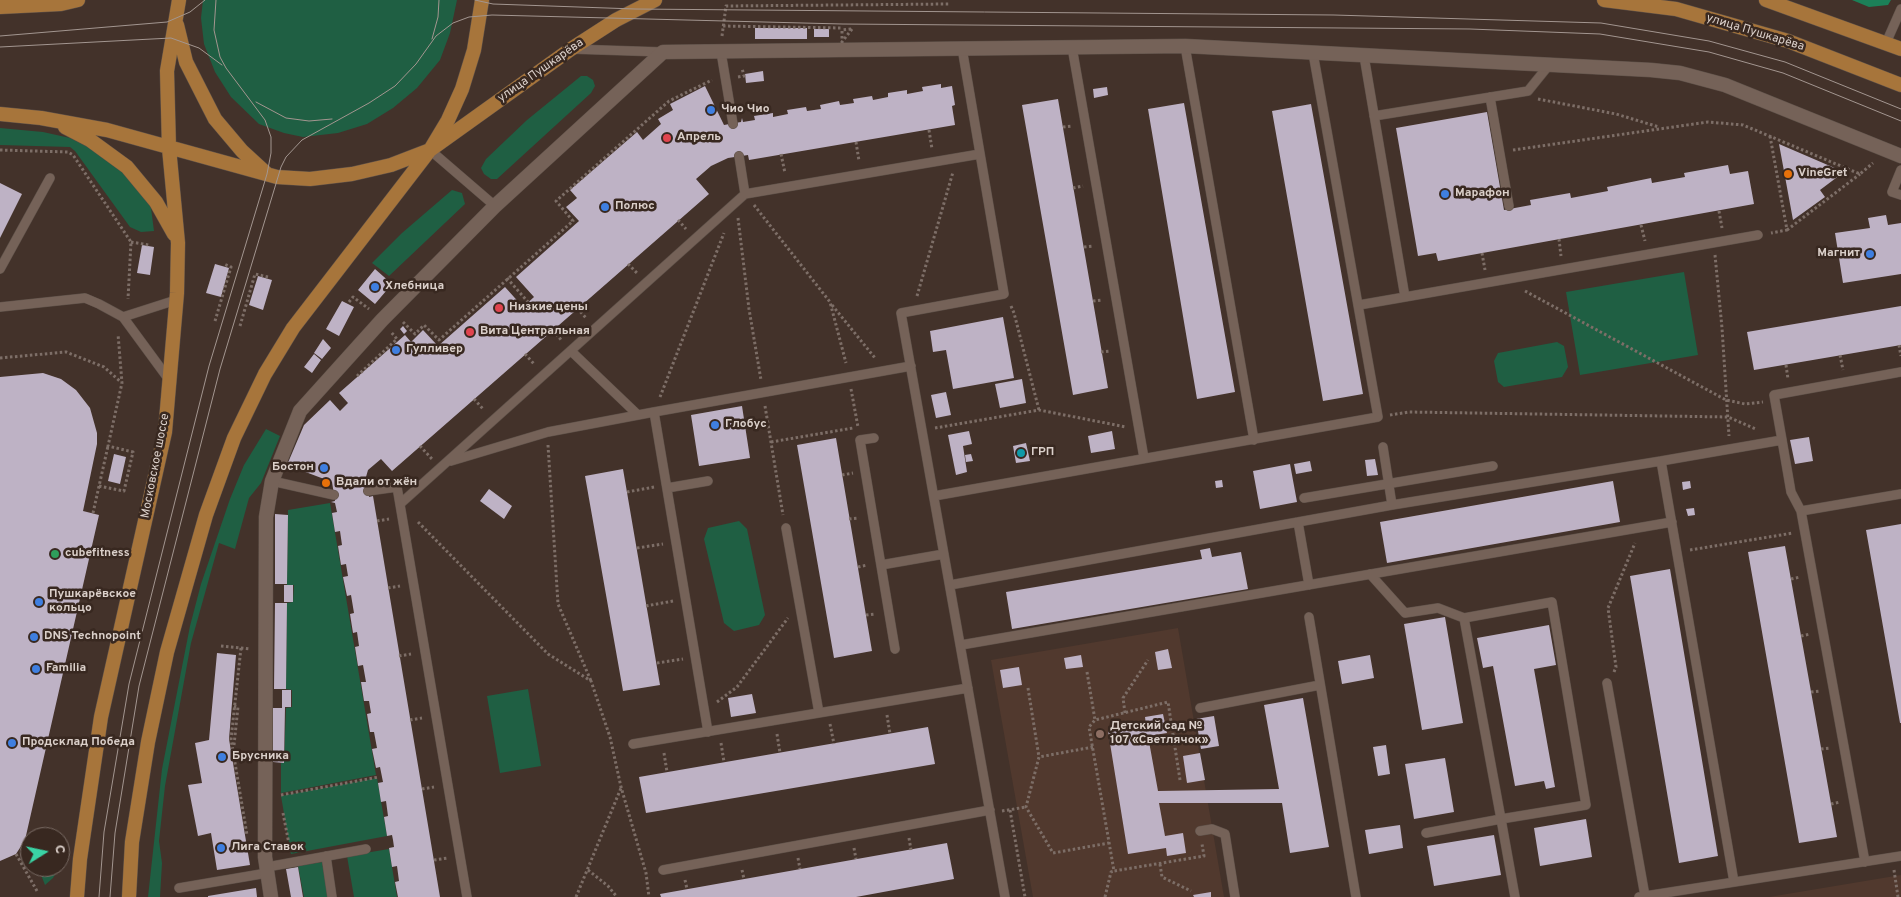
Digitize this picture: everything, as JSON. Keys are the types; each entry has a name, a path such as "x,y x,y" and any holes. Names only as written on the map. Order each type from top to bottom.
{"main road":[{"path":"0,6 61,4 78,0"},
{"name":"Московское шоссе","path":"77,897 80,859 102,716 165,432 176,300 178,243 168,148 167,71 180,0"},
{"path":"129,897 134,832 148,742 167,652 203,524 234,438 265,374 292,328 430,150 448,120 462,89 474,50 482,0"},
{"name":"улица Пушкарёва","path":"430,150 571,49 616,20 655,0"},
{"name":"улица Пушкарёва","path":"1604,0 1676,9 1770,36 1901,85"},
{"path":"1766,0 1901,49"},
{"path":"176,20 186,62 211,111 228,136 267,174"},
{"path":"0,114 42,118 107,130 267,174 310,179 352,174 391,165 430,150"},
{"path":"42,118 90,140 127,168 156,202 178,243"}],"street":[{"path":"271,897 267,870 266,517 272,481 300,412 382,320 495,206 663,52 1185,46 1651,70 1680,73 1716,82 1901,156"}],"lane":[{"path":"1886,43 1901,8"},
{"path":"1185,46 1254,440"},
{"path":"1072,47 1144,458"},
{"path":"962,48 1004,294 901,312 1005,897"},
{"path":"571,49 663,52"},
{"path":"721,52 733,124"},
{"path":"934,496 1378,417 1313,53"},
{"path":"1364,56 1405,297"},
{"path":"1374,116 1528,92 1549,65"},
{"path":"1490,97 1509,206"},
{"path":"430,150 495,206"},
{"path":"400,504 745,194 980,154"},
{"path":"738,156 745,194"},
{"path":"1901,170 1892,192 1901,196"},
{"path":"0,269 50,178"},
{"path":"1359,305 1758,235"},
{"path":"0,307 85,298 123,317 170,380"},
{"path":"123,317 176,300"},
{"path":"571,350 638,415"},
{"path":"447,462 548,432 911,366"},
{"path":"1865,862 1805,530 1801,511 1791,492 1774,395 1901,372"},
{"path":"654,412 708,732"},
{"path":"874,438 860,440 895,649"},
{"path":"950,585 1392,505 1782,440"},
{"path":"1383,447 1392,505"},
{"path":"1661,461 1734,882"},
{"path":"1304,498 1493,466"},
{"path":"272,481 334,495"},
{"path":"667,487 708,481"},
{"path":"368,491 397,487 467,897"},
{"path":"1801,511 1901,494"},
{"path":"1298,522 1309,584"},
{"path":"960,645 1672,522"},
{"path":"786,528 799,603 823,712"},
{"path":"881,565 944,554"},
{"path":"1370,574 1405,613 1438,608 1464,618 1552,602 1586,805 1426,833"},
{"path":"1309,617 1356,897"},
{"path":"1464,618 1515,897"},
{"path":"1607,683 1647,896 1896,857"},
{"path":"1200,708 1320,685"},
{"path":"633,744 968,688"},
{"path":"664,870 990,812"},
{"path":"1200,831 1212,829 1224,834 1235,897"},
{"path":"179,894 292,863 366,849"},
{"path":"326,856 332,897"}],"path":[{"path":"721,52 726,6 950,4"},
{"path":"723,26 842,28"},
{"path":"398,326 403,322 415,334 424,325 439,340 573,221 556,201 669,102 704,83"},
{"path":"1528,92 1535,99 1616,114 1662,127"},
{"path":"1500,152 1692,123 1726,123 1742,125 1770,135 1860,174"},
{"path":"929,130 930,135"},
{"path":"1770,135 1786,230"},
{"path":"856,142 857,148"},
{"path":"0,150 68,152 132,242 128,299"},
{"path":"782,154 787,186"},
{"path":"913,310 957,157"},
{"path":"1758,235 1786,230 1880,157"},
{"path":"745,194 886,371"},
{"path":"736,202 749,309 786,528"},
{"path":"1719,211 1720,216"},
{"path":"1641,225 1642,230"},
{"path":"654,412 725,230"},
{"path":"1559,239 1559,245"},
{"path":"132,242 149,245"},
{"path":"1714,244 1730,449"},
{"path":"1482,253 1483,259"},
{"path":"215,321 232,267 224,264"},
{"path":"240,326 256,274 268,277"},
{"path":"508,278 528,302"},
{"path":"1505,280 1726,400 1745,404 1775,400"},
{"path":"1004,294 1014,313 1039,410"},
{"path":"349,302 354,297 369,309"},
{"path":"830,302 849,377 860,440"},
{"path":"388,324 394,330"},
{"path":"553,330 557,335"},
{"path":"93,514 122,383 118,334"},
{"path":"1899,345 1901,356"},
{"path":"0,358 66,352 104,368 122,383"},
{"path":"922,430 1039,410 1140,430"},
{"path":"1378,417 1409,412 1728,417"},
{"path":"771,442 858,427"},
{"path":"548,432 558,604 591,681 610,737 621,787 646,873 649,897"},
{"path":"99,486 124,491 133,452 108,446"},
{"path":"627,492 667,487"},
{"path":"400,504 548,654 591,681"},
{"path":"1607,683 1616,667 1608,608 1642,527"},
{"path":"1677,552 1805,530"},
{"path":"637,548 676,542"},
{"path":"646,606 686,599"},
{"path":"705,712 737,687 799,603"},
{"path":"221,646 241,648 231,739 247,837"},
{"path":"656,663 696,657"},
{"path":"1125,713 1123,698 1148,660"},
{"path":"1087,672 1095,720"},
{"path":"1028,688 1039,757 1026,807 1053,853 1109,843"},
{"path":"1114,871 1089,728 1095,720 1168,702 1180,780"},
{"path":"823,712 834,744"},
{"path":"774,721 780,753"},
{"path":"718,730 724,762"},
{"path":"662,740 667,772"},
{"path":"1039,757 1093,747"},
{"path":"280,795 379,777"},
{"path":"280,787 292,863"},
{"path":"576,897 621,787"},
{"path":"990,812 1026,807"},
{"path":"1010,810 1025,897"},
{"path":"1105,897 1111,872 1204,856 1200,831"},
{"path":"16,854 37,891"},
{"path":"1896,857 1898,897"},
{"path":"1160,864 1162,877 1191,891"},
{"path":"588,870 608,886 617,897"}],"shaded area":[{"name":"Детский сад № 107 «Светлячок»","path":"1178,628 1224,897 1033,897 991,660"},
{"path":"1901,875 1901,897 1769,897"}],"green space":[{"path":"203,0 457,0 450,33 440,60 417,88 393,108 367,124 338,133 303,137 284,133 259,124 231,97 215,72 204,44 201,18"},
{"path":"1852,0 1891,0 1888,5 1869,7"},
{"path":"581,76 587,76 593,80 595,86 591,93 497,179 491,179 484,174 481,168 486,159 527,120"},
{"path":"0,128 43,132 70,138 94,150 122,170 145,197 151,208 154,231 141,232 130,227 75,151 70,147 0,145"},
{"path":"452,190 462,193 465,204 389,276 372,263 402,233"},
{"path":"1684,272 1698,355 1580,375 1566,292"},
{"path":"1557,342 1564,346 1568,367 1562,377 1504,387 1498,382 1494,361 1498,353"},
{"path":"266,429 280,436 261,483 249,498 235,549 219,543 191,643 165,786 159,841 162,863 160,897 148,897 162,769 190,626 201,584 230,499 244,465"},
{"path":"330,503 376,775 281,793 281,763 284,763 286,708 292,707 292,690 286,689 287,603 293,602 294,585 287,585 288,510"},
{"path":"739,521 747,529 765,615 759,625 734,631 724,623 704,539 708,528"},
{"path":"528,689 541,766 500,773 487,696"},
{"path":"377,778 387,836 291,854 281,796"},
{"path":"389,849 397,897 354,897 347,856"},
{"path":"322,862 328,897 304,897 298,866"},
{"path":"42,877 54,877 53,878 45,885"}],"building":[{"path":"755,28 807,28 807,39 755,39"},
{"path":"814,29 829,29 829,37 814,37"},
{"path":"763,71 764,81 746,83 745,74"},
{"path":"941,84 941,88 952,86 955,105 952,106 955,125 749,160 748,155 728,158 711,166 696,179 709,194 392,471 381,459 368,470 366,477 369,497 373,496 440,897 398,897 395,882 399,881 397,866 392,867 389,848 394,847 393,840 392,835 387,836 384,817 388,816 386,801 381,802 378,783 383,782 380,767 376,768 372,749 377,748 374,732 370,732 367,714 371,713 369,701 364,701 361,682 366,682 363,665 358,666 355,647 359,646 357,632 353,633 350,614 354,613 351,595 347,596 343,577 348,576 346,564 341,565 338,546 342,545 340,531 335,532 332,513 337,512 335,503 331,502 335,501 332,482 287,465 304,425 330,400 340,411 348,403 339,393 405,335 411,342 423,330 438,346 505,287 523,307 534,297 516,277 579,221 566,207 577,198 570,190 637,132 643,140 661,124 658,119 673,110 670,104 705,86 724,125 741,122 742,118 743,122 755,120 754,116 773,113 773,117 788,114 787,110 806,107 807,111 821,109 820,105 839,101 840,105 854,103 853,99 872,96 873,100 888,97 888,93 907,90 907,94 923,91 922,87"},
{"path":"1107,87 1108,95 1094,98 1093,89"},
{"path":"1058,99 1108,388 1073,395 1022,105"},
{"path":"1184,103 1235,392 1197,399 1148,109"},
{"path":"1311,104 1363,394 1323,401 1272,111"},
{"path":"1487,112 1504,210 1531,205 1530,200 1570,193 1571,198 1608,191 1607,187 1651,178 1652,183 1685,177 1684,173 1728,165 1730,174 1748,171 1754,204 1438,261 1436,253 1418,256 1396,128"},
{"path":"1779,144 1844,172 1820,190 1825,197 1793,220"},
{"path":"0,183 22,194 0,238"},
{"name":"Магнит","path":"1886,215 1888,225 1901,223 1901,274 1843,283 1835,233 1870,228 1868,218"},
{"path":"142,245 154,247 150,275 137,273"},
{"path":"215,264 229,268 221,297 206,293"},
{"name":"Хлебница","path":"375,269 392,284 375,304 358,290"},
{"path":"258,276 272,280 263,310 249,305"},
{"path":"342,301 354,307 339,336 326,329"},
{"path":"1901,306 1901,345 1754,370 1747,332"},
{"path":"1003,317 1014,378 953,389 946,350 933,352 930,331"},
{"path":"403,326 407,331 404,334 400,329"},
{"path":"323,339 331,348 322,359 314,353"},
{"path":"314,354 321,360 312,373 304,367"},
{"name":"Пушкарёвское кольцо","path":"43,373 61,379 76,390 90,408 97,433 97,444 83,511 99,515 28,827 20,827 20,848 16,854 0,861 0,377"},
{"path":"1022,379 1026,403 1000,408 995,384"},
{"path":"946,392 951,415 936,418 931,395"},
{"path":"742,406 750,458 699,466 691,415"},
{"path":"969,431 972,444 963,446 967,472 956,475 948,435"},
{"path":"1112,431 1115,449 1091,453 1088,436"},
{"path":"1809,437 1813,461 1795,464 1790,440"},
{"path":"836,438 872,651 834,658 797,445"},
{"name":"ГРП","path":"1026,443 1030,461 1016,463 1013,446"},
{"path":"114,454 126,457 120,484 108,481"},
{"path":"971,454 973,461 966,462 965,455"},
{"path":"1375,459 1378,475 1367,476 1365,460"},
{"path":"1310,461 1312,471 1296,474 1294,464"},
{"path":"1290,464 1297,502 1260,509 1253,471"},
{"path":"623,469 660,685 623,691 585,476"},
{"path":"1222,480 1223,487 1216,488 1215,481"},
{"path":"1613,481 1620,522 1387,563 1380,522"},
{"path":"1690,481 1691,488 1683,490 1682,482"},
{"path":"489,489 512,506 504,519 480,501"},
{"path":"1694,508 1695,515 1688,516 1686,509"},
{"path":"275,514 288,515 287,584 275,584"},
{"path":"1901,524 1901,723 1900,723 1866,530"},
{"path":"1785,546 1837,837 1799,843 1748,552"},
{"path":"1210,548 1212,557 1241,552 1248,589 1012,629 1006,592 1202,559 1200,550"},
{"path":"1670,569 1718,856 1679,863 1630,576"},
{"path":"284,585 293,585 293,602 284,602"},
{"path":"275,603 287,603 286,689 274,689"},
{"path":"1445,617 1463,723 1422,730 1404,624"},
{"path":"1549,625 1556,665 1534,669 1555,787 1546,789 1544,781 1515,786 1493,666 1483,668 1477,638"},
{"path":"1168,649 1172,668 1158,670 1155,652"},
{"path":"217,653 236,655 229,739 250,865 217,870 211,833 198,836 188,785 202,783 195,743 209,740"},
{"path":"1081,655 1083,667 1066,669 1064,658"},
{"path":"1370,655 1374,678 1342,684 1338,661"},
{"path":"1019,667 1022,685 1003,688 1000,670"},
{"path":"282,690 291,690 291,707 285,707 284,763 273,762 273,708 282,708"},
{"path":"752,694 756,713 731,717 728,698"},
{"path":"1303,698 1329,847 1290,853 1282,803 1159,803 1165,836 1183,833 1186,853 1167,856 1166,848 1128,854 1108,731 1146,725 1145,717 1163,714 1167,733 1148,736 1158,791 1279,789 1264,705"},
{"path":"1214,716 1219,746 1201,749 1196,719"},
{"path":"928,727 935,764 646,813 639,777"},
{"path":"1386,745 1390,774 1378,776 1373,747"},
{"path":"1200,753 1205,780 1187,783 1183,756"},
{"path":"1445,758 1454,812 1414,819 1405,764"},
{"path":"1586,819 1592,857 1540,866 1534,828"},
{"path":"1400,825 1403,848 1369,854 1365,830"},
{"path":"1494,835 1501,875 1434,886 1427,846"},
{"path":"947,843 954,879 856,897 661,897 660,894"},
{"path":"298,867 303,897 291,897 286,869"},
{"path":"256,888 257,897 208,897 208,896"},
{"path":"1211,892 1211,897 1194,897 1193,895"}],"tram line":[{"path":"0,36 167,22 190,12 205,0"},
{"path":"99,897 104,832 129,684 209,366 267,174 271,153 271,137 265,120 226,68 220,57 214,30 216,0"},
{"path":"432,39 438,17 439,0"},
{"path":"475,0 493,4 635,9 1334,15 1601,23 1709,41 1785,62 1901,109"},
{"path":"110,897 115,833 139,686 220,369 281,167 286,157 302,140 369,103 395,86 416,64 436,36 453,23 469,17 492,15 842,24 1470,29 1600,34 1709,52 1783,73 1901,121"},
{"path":"0,47 171,38 199,48 222,65"},
{"path":"256,102 286,118 309,121 332,119"}],"place":[{"name":"Чио Чио","path":"711,110"},
{"name":"Апрель","path":"667,138"},
{"name":"VineGret","path":"1788,174"},
{"name":"Марафон","path":"1445,194"},
{"name":"Полюс","path":"605,207"},
{"name":"Магнит","path":"1870,254"},
{"name":"Хлебница","path":"375,287"},
{"name":"Низкие цены","path":"499,308"},
{"name":"Вита Центральная","path":"470,332"},
{"name":"Гулливер","path":"396,350"},
{"name":"Глобус","path":"715,425"},
{"name":"ГРП","path":"1021,453"},
{"name":"Бостон","path":"324,468"},
{"name":"Вдали от жён","path":"326,483"},
{"name":"cubefitness","path":"55,554"},
{"name":"Пушкарёвское кольцо","path":"39,602"},
{"name":"DNS Technopoint","path":"34,637"},
{"name":"Familia","path":"36,669"},
{"name":"Детский сад № 107 «Светлячок»","path":"1100,734"},
{"name":"Продсклад Победа","path":"12,743"},
{"name":"Брусника","path":"222,757"},
{"name":"Лига Ставок","path":"221,848"}]}
